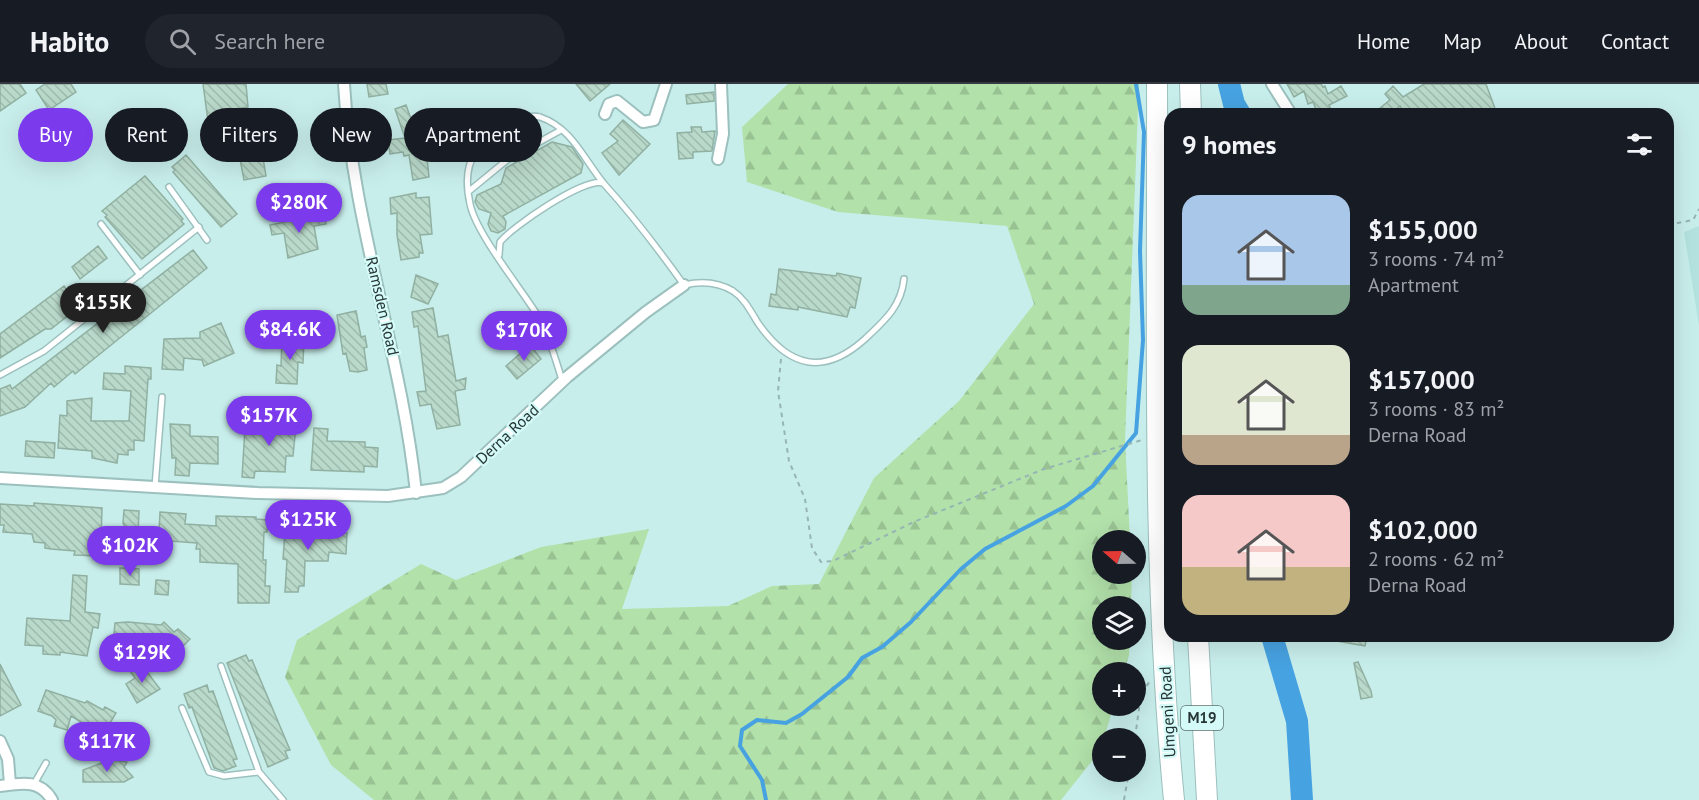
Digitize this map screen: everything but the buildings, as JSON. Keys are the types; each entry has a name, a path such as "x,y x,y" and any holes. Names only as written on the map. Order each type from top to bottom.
{"highway":[{"name":"Umgeni Road","path":"1157,84 1159,535 1167,733 1174,800"},
{"path":"1191,84 1191,108"},
{"name":"Umgeni Road","path":"1198,642 1207,800"}],"street":[{"name":"Ramsden Road","path":"344,84 360,205 405,405 416,493"},
{"path":"605,114 609,104 616,101 643,122 650,122 656,117 666,84"},
{"path":"718,159 723,134 721,84"},
{"path":"1272,84 1288,108"},
{"name":"Derna Road","path":"0,478 270,493 388,496 416,493 453,483 562,382 646,312 684,285"},
{"path":"0,741 8,759 5,785 34,784 46,791 52,800"}],"lane":[{"path":"562,382 544,330 477,223 470,207 468,192 467,172 473,152 500,129 538,116 561,130 578,145 604,184 654,242 684,285 704,282 734,292 782,350 800,360 817,364 844,357 892,311 901,297 904,279"},
{"path":"468,192 507,160 561,130"},
{"path":"499,256 500,242 519,224 579,188 598,182 604,184"},
{"path":"169,187 207,240"},
{"path":"101,224 141,275"},
{"path":"0,375 44,351 199,226"},
{"path":"155,487 162,397"},
{"path":"221,666 259,772 283,800"},
{"path":"182,708 210,772 224,776 259,772"},
{"path":"34,784 46,763"}],"path":[{"path":"1674,224 1693,220 1699,209"},
{"path":"782,350 778,391 789,461 805,499 812,548 821,562 833,561 916,521 1044,469 1127,443"},
{"path":"1136,728 1141,692 1153,678"},
{"path":"1124,800 1127,782"}],"shaded area":[{"path":"1699,226 1699,326 1684,232"}],"green space":[{"path":"788,84 1139,84 1125,440 1130,530 1092,530 1092,584 1132,584 1131,596 1092,596 1092,650 1129,650 1129,655 1127,662 1092,662 1092,716 1111,716 1107,728 1092,728 1092,761 1061,800 374,800 331,765 285,677 297,640 421,564 456,580 541,547 649,529 622,609 728,606 772,586 819,584 874,478 959,401 1034,304 1007,226 838,212 747,182 742,127"}],"waterway":[{"path":"766,800 762,780 740,746 742,730 757,720 786,723 802,714 848,677 862,658 882,647 911,622 961,569 985,549 1066,506 1093,486 1136,433 1143,340 1140,251 1144,132 1136,84"},
{"path":"1229,84 1236,108"},
{"path":"1274,642 1297,721 1302,800"}]}
